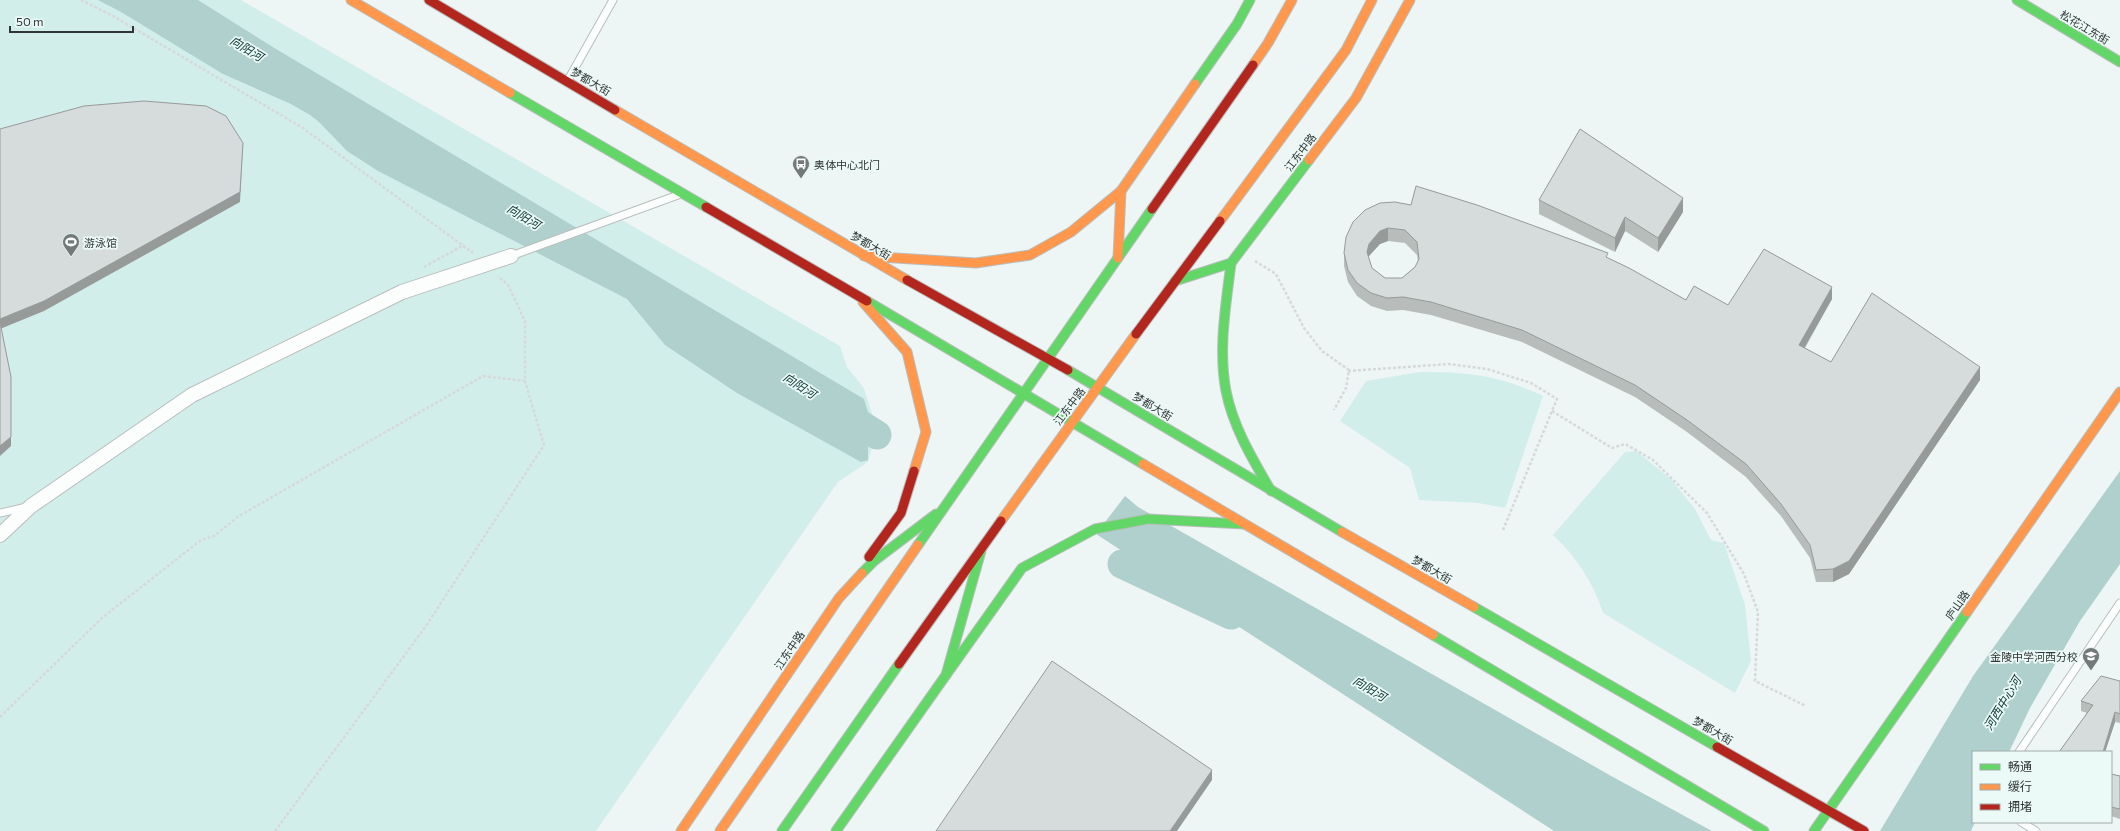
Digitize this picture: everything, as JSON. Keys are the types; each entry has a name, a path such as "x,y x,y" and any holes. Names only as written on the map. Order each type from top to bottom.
{"main road":[{"path":"351,0 1024,394 1764,831"},
{"name":"梦都大街","path":"430,0 864,256 1098,387 1271,491 1802,794 1828,811 1864,831"},
{"path":"864,256 976,263 1030,255 1071,232 1121,191 1237,24 1250,0"},
{"name":"江东中路","path":"720,831 1024,394 1047,358 1268,43 1292,0"},
{"name":"江东中路","path":"782,831 983,544 1011,508 1071,422 1346,50 1372,0"},
{"name":"江东中路","path":"1231,263 1356,98 1410,0"},
{"name":"松花江东街","path":"2017,0 2120,62"},
{"path":"1118,258 1121,191"},
{"path":"1175,282 1231,263 1222,332 1226,391 1243,441 1271,491"},
{"path":"839,598 901,513 926,432 907,352 859,297"},
{"name":"庐山路","path":"1814,831 2120,392"},
{"name":"江东中路","path":"681,831 839,598 874,561 944,508"},
{"path":"946,675 1022,568 1095,528 1148,519 1244,524"},
{"name":"江东中路","path":"836,831 946,675 983,544"}],"street":[{"path":"0,535 31,506 192,395 402,292 511,256"}],"lane":[{"path":"568,81 613,0"},
{"path":"511,256 682,193"},
{"path":"0,513 31,506"},
{"path":"2020,751 2120,603"},
{"path":"2023,823 2036,831"}],"path":[{"path":"81,0 113,16 303,128 464,245 508,285 525,321 526,381 544,445 426,626 275,831"},
{"path":"1240,251 1276,274 1304,328 1322,351 1348,371 1449,364 1487,369 1531,383 1557,399 1503,530"},
{"path":"1334,410 1346,388 1348,371"},
{"path":"0,717 102,618 201,540 214,536 239,516 483,376 526,381"},
{"path":"1552,411 1612,448 1625,444 1653,460 1707,513 1744,574 1758,612 1755,681 1806,706"}],"shaded area":[{"path":"0,0 241,0 840,346 847,367 864,388 873,417 874,440 868,462 838,482 596,831 0,831"},
{"path":"1420,372 1483,376 1512,383 1543,396 1505,508 1478,503 1419,500 1410,468 1340,421 1366,381"},
{"path":"1636,451 1671,479 1695,509 1711,540 1724,543 1745,605 1751,661 1735,693 1603,613 1595,592 1577,561 1553,535 1625,452"}],"water":[{"path":"98,0 198,0 276,49 864,399 868,412 868,460 861,462 737,393 665,345 627,299 378,171 347,151 319,122 310,115 291,104 223,74 121,12"},
{"name":"河西中心河","path":"2120,471 2120,564 2080,621 2030,708 2009,751 1972,751 1972,823 1975,823 1971,831 1880,831 1973,676"},
{"path":"1125,496 1138,507 1613,777 1712,831 1554,831 1096,534"}],"building":[{"name":"游泳馆","path":"144,101 206,106 226,116 243,143 240,192 44,301 0,319 0,129 84,106"},
{"path":"1580,129 1683,198 1658,238 1625,217 1615,238 1539,200"},
{"path":"1416,186 1477,205 1608,253 1606,257 1629,268 1686,300 1694,286 1728,305 1764,249 1832,287 1799,345 1831,362 1872,293 1980,367 1849,561 1833,569 1816,570 1810,545 1781,504 1746,464 1687,420 1635,385 1522,330 1431,302 1403,297 1387,298 1371,293 1357,283 1348,270 1344,253 1346,237 1353,222 1365,210 1380,203 1395,202 1411,205","holes":["1388,228 1405,230 1417,242 1419,259 1415,267 1402,278 1385,278 1372,268 1367,252 1369,244 1380,231"]},
{"path":"0,322 11,377 11,437 0,446"},
{"path":"1052,661 1212,770 1170,831 936,831"},
{"path":"2101,676 2120,681 2120,714 2115,712 2103,751 2060,751 2093,705 2081,701"},
{"path":"2112,774 2120,776 2120,809 2112,807"}],"waterway":[{"name":"向阳河","path":"836,409 877,435"},
{"name":"向阳河","path":"1122,564 1231,615"}],"traffic: fast":[{"path":"1195,84 1237,24 1250,0"},
{"path":"2017,0 2120,62"},
{"path":"510,93 706,207"},
{"path":"1175,281 1231,263 1309,160"},
{"path":"918,545 1152,209"},
{"path":"1231,263 1223,343 1226,391 1233,417 1251,455 1271,491"},
{"path":"867,301 1143,464"},
{"path":"1068,370 1342,532"},
{"path":"862,573 874,561 936,514"},
{"path":"946,675 1022,568 1095,529 1148,519 1244,524"},
{"path":"836,831 946,675 981,551"},
{"path":"1474,607 1717,747"},
{"path":"1814,831 1967,612"},
{"path":"1433,635 1764,831"},
{"path":"782,831 899,664"}],"traffic: slow":[{"path":"351,0 510,93"},
{"path":"1253,65 1268,43 1292,0"},
{"path":"1220,221 1346,50 1372,0"},
{"path":"1309,160 1356,98 1410,0"},
{"path":"1118,258 1121,191 1195,84"},
{"path":"615,110 907,280"},
{"path":"864,256 976,263 1030,255 1071,232 1121,191"},
{"path":"863,302 907,352 926,432 914,471"},
{"path":"1001,521 1136,334"},
{"path":"1967,612 2120,392"},
{"path":"1143,464 1433,635"},
{"path":"1342,532 1474,607"},
{"path":"720,831 918,545"},
{"path":"681,831 839,598 862,573"}],"traffic: jam":[{"path":"429,0 615,110"},
{"path":"1152,209 1253,65"},
{"path":"706,207 867,301"},
{"path":"1136,334 1220,221"},
{"path":"907,280 1068,370"},
{"path":"869,557 901,513 914,471"},
{"path":"899,664 1001,521"},
{"path":"1717,747 1864,831"}],"place":[{"name":"奥体中心北门","path":"801,179"},
{"name":"游泳馆","path":"71,257"},
{"name":"金陵中学河西分校","path":"2091,671"}]}
